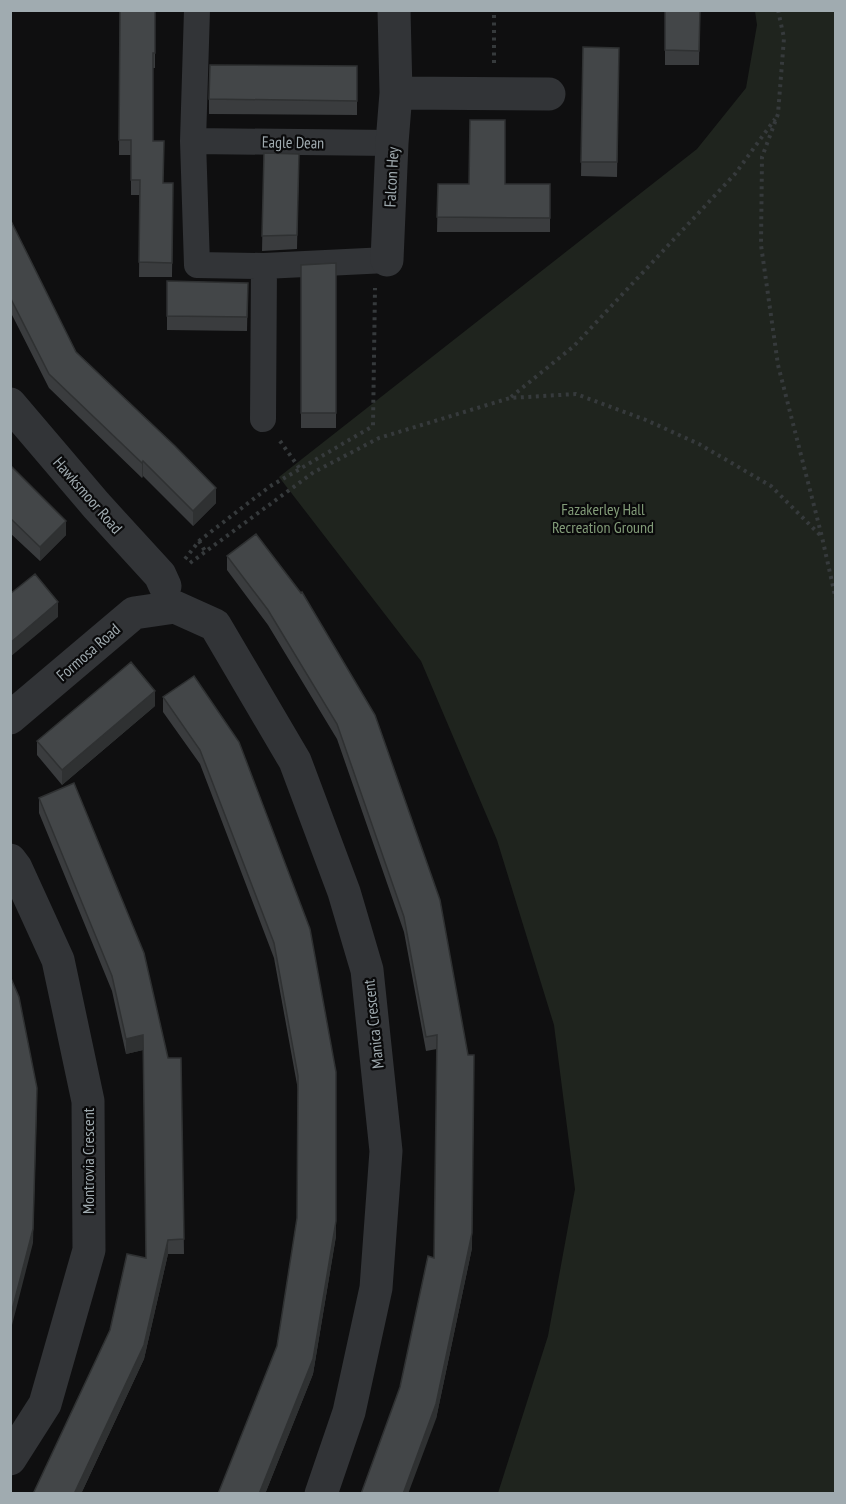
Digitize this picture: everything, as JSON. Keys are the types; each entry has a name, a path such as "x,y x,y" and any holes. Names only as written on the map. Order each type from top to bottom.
{"street":[{"path":"197,10 193,141 197,265 264,266 381,261"},
{"name":"Falcon Hey","path":"381,261 396,93 394,10"},
{"path":"396,93 549,94"},
{"name":"Eagle Dean","path":"193,141 392,143"},
{"path":"263,419 264,266"},
{"name":"Hawksmoor Road","path":"10,404 96,505 160,575 170,596"},
{"name":"Formosa Road","path":"10,718 134,613 170,596"},
{"name":"Manica Crescent","path":"170,596 215,626 295,761 344,892 367,970 386,1151 375,1288 349,1412 321,1494"},
{"name":"Montrovia Crescent","path":"10,861 16,868 58,960 88,1101 89,1250 45,1404 10,1459"}],"path":[{"path":"494,94 495,10"},
{"path":"778,10 783,38 778,114 762,157 761,244 778,365 836,600"},
{"path":"510,398 574,346 735,174 778,114"},
{"path":"170,596 198,541 269,487 373,426 375,331 381,261"},
{"path":"170,596 205,551 314,472 379,438 510,398 576,394 646,420 699,444 771,486 822,537"},
{"path":"263,419 300,469"},
{"path":"198,541 205,551"}],"green space":[{"name":"Fazakerley Hall Recreation Ground","path":"755,11 835,11 835,1493 498,1493 548,1336 575,1189 554,1025 497,840 421,661 279,477 697,149 746,88 757,25"}],"building":[{"path":"120,10 155,10 153,141 164,141 163,183 173,183 172,263 139,262 140,180 131,180 131,140 119,140"},
{"path":"665,10 700,10 699,51 665,50"},
{"path":"583,47 619,48 617,162 581,162"},
{"path":"210,65 357,66 357,101 209,99"},
{"path":"470,120 505,120 505,184 550,184 550,218 437,217 438,184 469,184"},
{"path":"264,153 299,154 297,235 262,236"},
{"path":"10,219 76,352 216,488 193,511 49,374 10,297"},
{"path":"336,263 336,413 301,413 301,265"},
{"path":"167,281 248,283 247,317 167,316"},
{"path":"10,465 66,521 40,547 10,518"},
{"path":"256,534 302,592 375,715 440,900 468,1055 474,1055 472,1233 436,1404 403,1494 361,1494 400,1387 428,1256 434,1258 437,1035 426,1037 404,917 337,724 268,610 227,556"},
{"path":"35,574 58,602 10,643 10,594"},
{"path":"131,662 155,691 62,770 37,741"},
{"path":"194,676 239,742 310,929 336,1072 336,1221 313,1359 259,1494 218,1494 277,1346 297,1218 298,1076 274,943 200,750 163,697"},
{"path":"74,783 144,953 168,1058 181,1058 184,1239 168,1240 144,1345 74,1494 33,1494 110,1330 127,1254 146,1258 143,1035 126,1039 112,976 39,798"},
{"path":"10,976 19,997 37,1088 33,1229 10,1318"}]}
